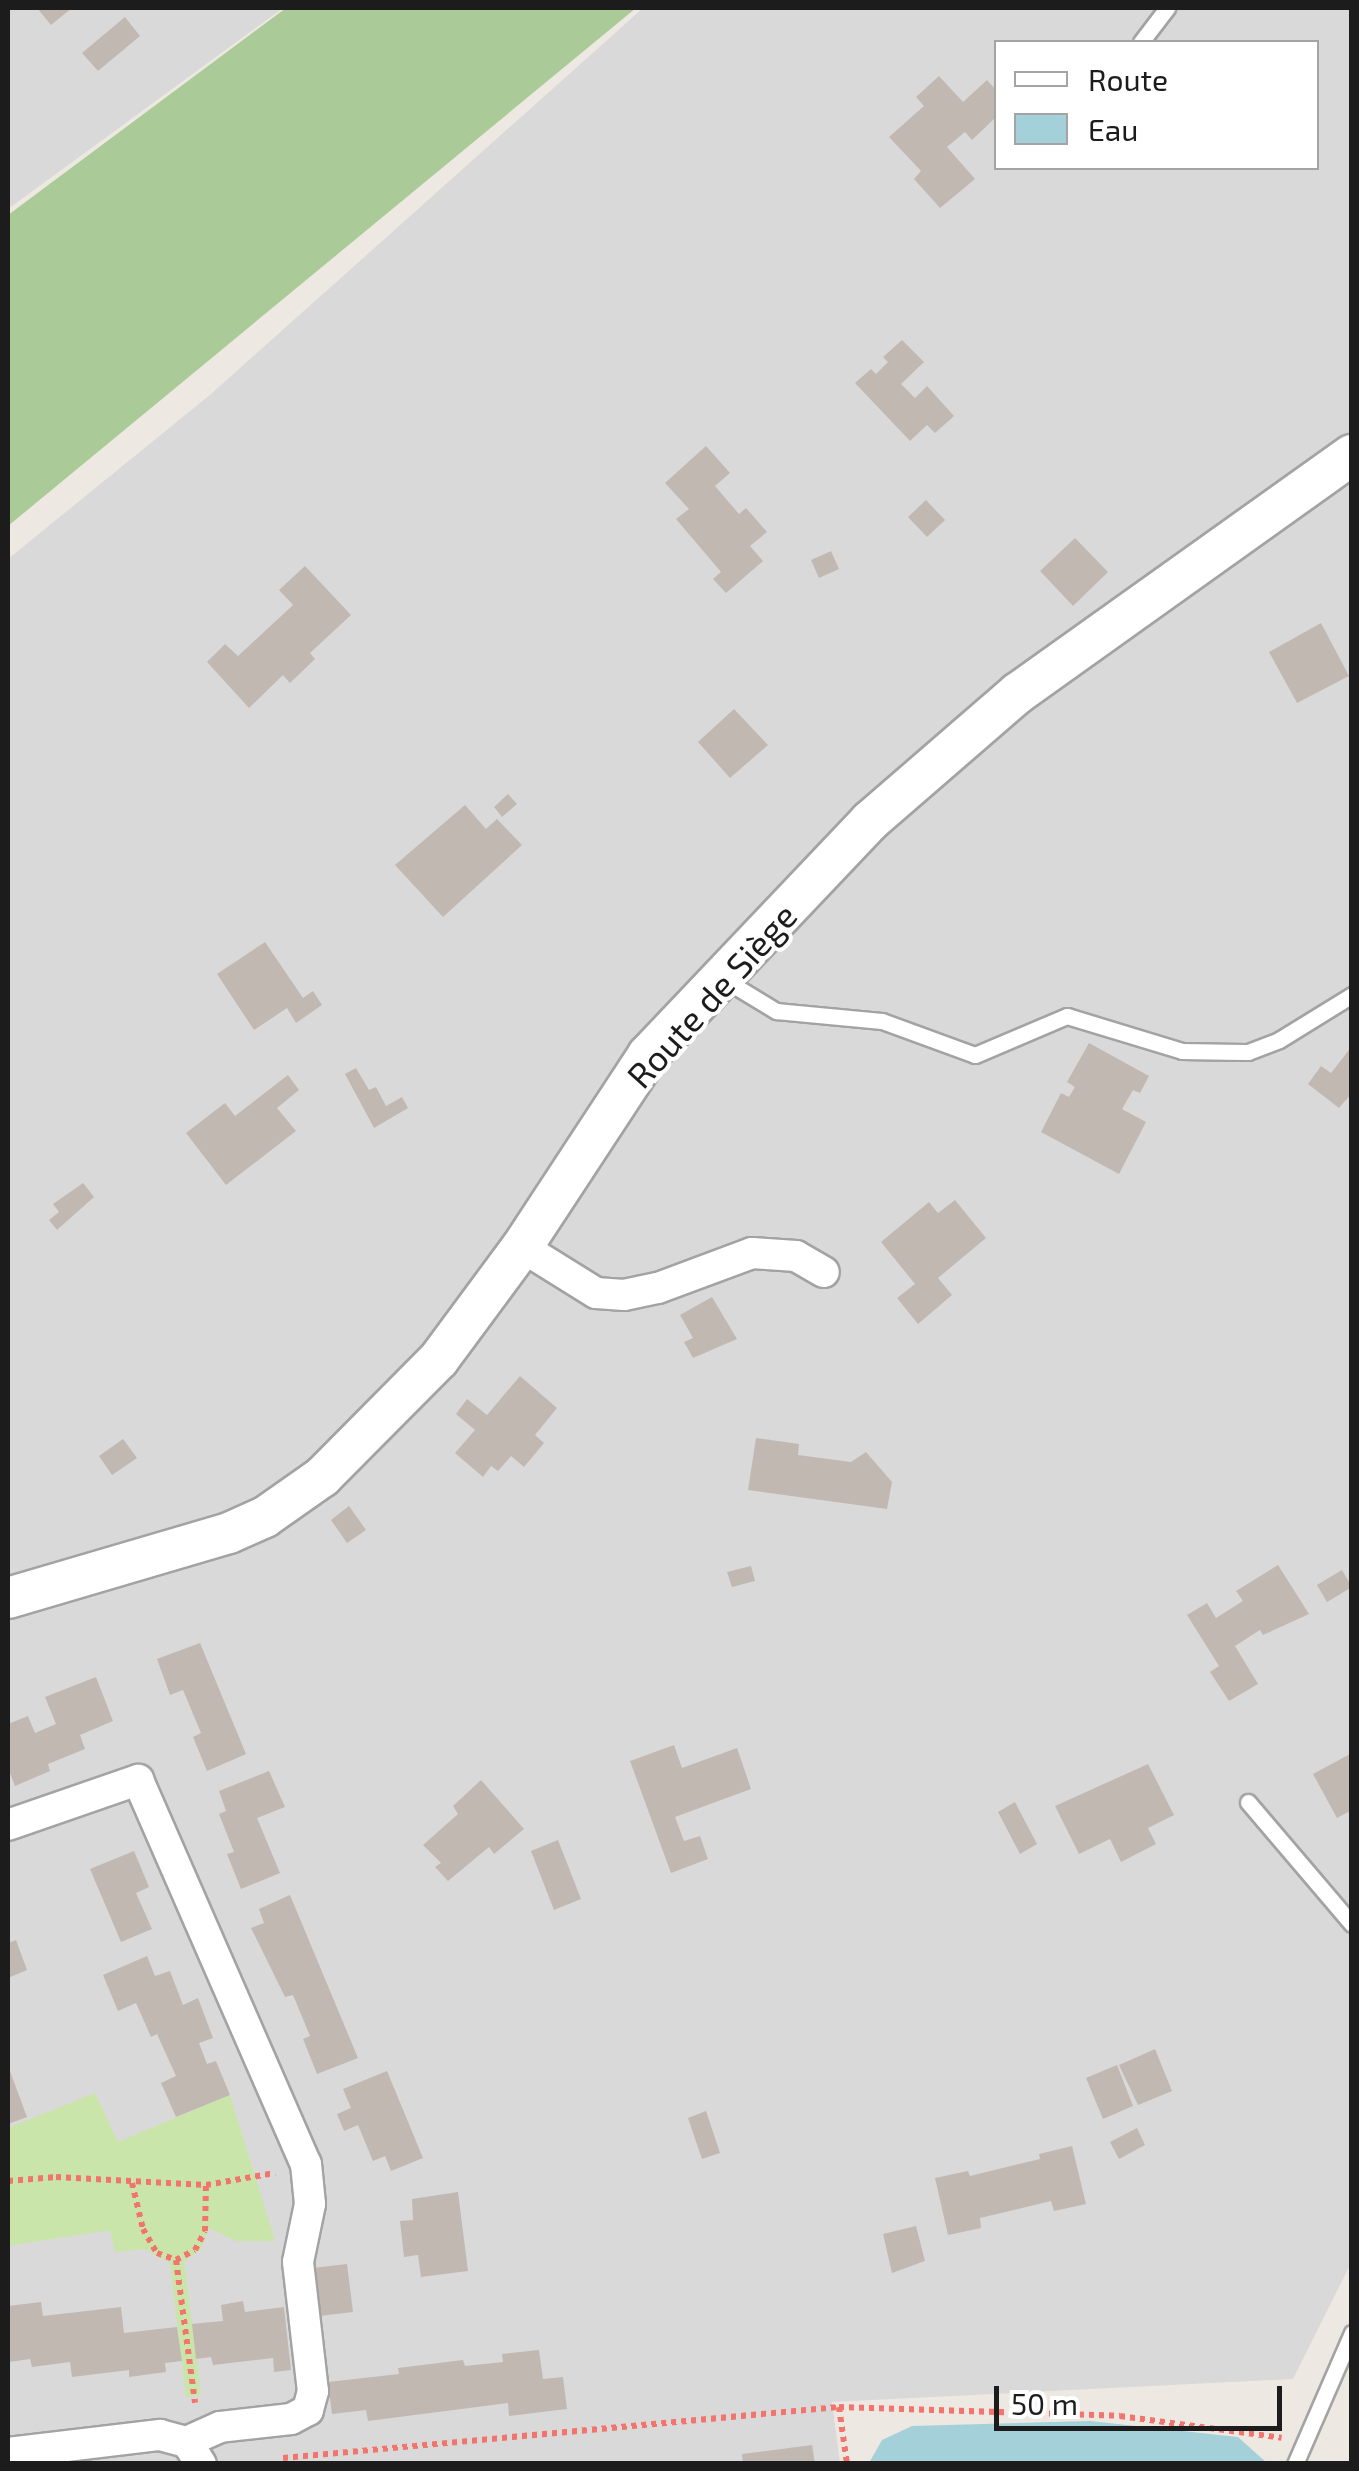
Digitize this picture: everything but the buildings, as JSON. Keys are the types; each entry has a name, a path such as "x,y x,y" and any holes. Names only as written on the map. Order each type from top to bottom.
{"street":[{"name":"Route de Siège","path":"8,1598 229,1534 265,1517 322,1477 439,1359 522,1246 648,1055 870,821 1018,693 1352,455"},
{"path":"522,1246 596,1293 624,1295 658,1288 752,1253 796,1256 824,1272"},
{"path":"8,1824 138,1780 306,2164 310,2204 298,2262 313,2391 308,2410 291,2419 220,2427 194,2453 160,2435 8,2453"}],"lane":[{"path":"1143,40 1168,8"},
{"path":"721,978 776,1011 882,1020 975,1055 1066,1016 1182,1051 1248,1052 1278,1040 1352,996"},
{"path":"1248,1802 1352,1924"},
{"path":"1295,2464 1352,2333"}],"path":[{"path":"8,2180 56,2177 206,2184 306,2164"},
{"path":"132,2183 143,2228 157,2253 176,2260 194,2250 205,2231 206,2184"},
{"path":"176,2260 196,2412 194,2453"},
{"path":"282,2458 840,2408 1120,2416 1303,2442"},
{"path":"840,2408 846,2464"}],"shaded area":[{"path":"8,8 283,8 8,209"},
{"path":"643,8 1351,8 1352,2261 1293,2379 832,2402 840,2463 8,2464 8,559 211,394"}],"green space":[{"path":"286,8 636,8 8,526 8,215"},
{"path":"95,2093 118,2142 230,2095 275,2241 236,2241 209,2228 201,2250 184,2261 201,2395 186,2397 170,2263 145,2249 115,2252 110,2230 8,2246 8,2128"}],"water":[{"path":"1090,2421 1238,2437 1267,2463 869,2463 882,2440 912,2426"}]}
